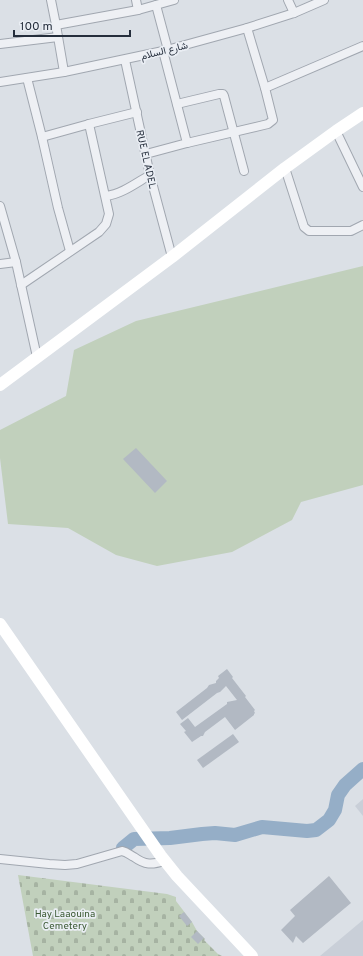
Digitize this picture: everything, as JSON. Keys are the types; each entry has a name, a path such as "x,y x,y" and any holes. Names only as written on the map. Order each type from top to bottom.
{"main road":[{"path":"1,382 172,257 285,168 360,114"},
{"path":"0,624 162,859 176,876 252,956"}],"street":[{"path":"51,0 64,72"},
{"path":"136,0 138,10"},
{"path":"56,26 138,10 174,0"},
{"path":"288,0 294,13"},
{"name":"شارع السلام","path":"0,82 64,72 166,51 294,13 324,0"},
{"path":"156,6 187,143"},
{"path":"146,154 268,124 273,120 247,28"},
{"path":"0,44 58,37"},
{"path":"265,88 363,46"},
{"name":"RUE EL ADEL","path":"125,60 150,175 172,257"},
{"path":"27,78 58,208 70,251"},
{"path":"177,104 223,94 244,171"},
{"path":"42,137 137,112"},
{"path":"21,285 98,232 106,224 109,214 106,196 89,124"},
{"path":"336,131 363,187"},
{"path":"285,168 304,227 309,231 350,232 363,225"},
{"path":"106,196 121,192 150,175"},
{"path":"0,206 2,221 16,262 37,357"},
{"path":"0,264 16,262"},
{"path":"0,859 65,865 77,864 122,851 140,861 150,864 156,864 162,859"}],"shaded area":[{"path":"363,799 363,816 355,806"},
{"path":"363,920 363,956 320,956"}],"green space":[{"path":"363,266 363,485 301,502 292,520 232,552 157,566 116,555 68,528 8,524 0,458 0,430 66,396 74,350 136,321"},
{"name":"Hay Laaouina Cemetery","path":"18,875 167,894 176,897 176,901 197,931 205,939 204,940 222,956 33,956"}],"building":[{"path":"136,448 167,481 155,493 123,459"},
{"path":"227,669 255,710 255,713 235,730 225,717 205,732 203,736 192,742 180,724 188,718 195,727 227,704 227,702 237,700 226,686 182,720 176,712 209,685 216,683 219,678 218,676"},
{"path":"233,734 239,742 203,768 197,760"},
{"path":"329,876 351,903 303,943 296,936 293,943 281,930 295,916 290,910"},
{"path":"184,912 192,922 187,926 179,916"},
{"path":"197,931 204,938 198,944 191,937"}],"waterway":[{"path":"123,848 134,839 170,838 215,833 235,835 262,827 307,831 316,830 329,820 335,810 338,795 345,785 363,769"}]}
